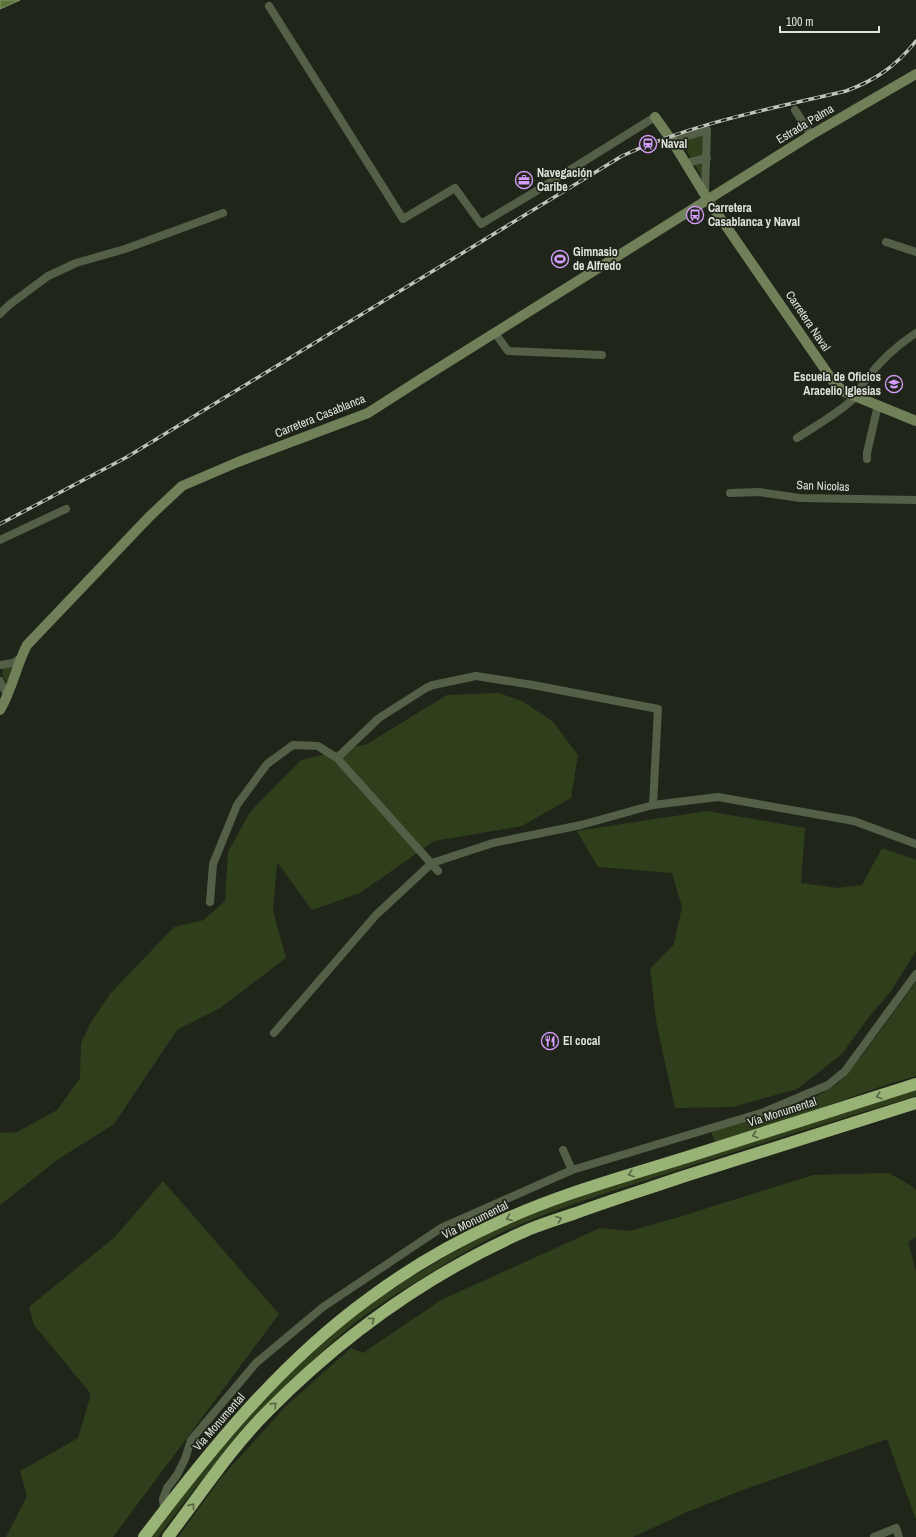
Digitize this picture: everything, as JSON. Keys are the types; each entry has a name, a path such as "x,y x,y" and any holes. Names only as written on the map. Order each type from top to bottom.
{"highway":[{"name":"Vía Monumental","path":"144,1537 207,1456 253,1403 308,1348 370,1297 458,1242 496,1223 562,1197 916,1084"},
{"path":"168,1537 245,1435 267,1411 340,1344 382,1313 424,1285 469,1260 531,1229 623,1196 916,1103"}],"main road":[{"name":"Estrada Palma","path":"707,197 916,74"},
{"name":"Carretera Naval","path":"656,117 707,197 835,384 845,392 916,421"},
{"name":"Carretera Casablanca","path":"0,710 7,695 19,659 27,645 150,516 182,486 238,462 368,414 421,378 495,333 707,197"}],"street":[{"path":"269,6 403,219 455,188 481,224 656,117"},
{"path":"795,110 811,135"},
{"path":"672,141 707,130 707,197"},
{"path":"686,163 707,158"},
{"path":"0,314 8,304 48,276 76,263 125,249 223,213"},
{"path":"886,242 916,252"},
{"path":"495,333 508,351 602,355"},
{"path":"797,438 846,405 856,396 864,382 885,357 916,333"},
{"path":"867,460 867,452 878,405"},
{"name":"San Nicolas","path":"730,493 759,492 800,498 916,500"},
{"path":"0,540 66,509"},
{"path":"0,664 13,663 19,659"},
{"path":"337,758 379,718 426,688 433,685 476,676 533,685 658,710 653,805"},
{"path":"0,681 7,695"},
{"path":"210,902 212,864 237,805 267,764 293,745 318,746 337,758 438,871"},
{"path":"274,1033 376,915 432,863 493,843 581,826 653,805 718,797 854,821 916,844"},
{"path":"164,1510 163,1499 167,1488 177,1475 185,1459 191,1440 256,1363 323,1306 441,1228 572,1170 764,1112 828,1085 845,1071 916,974"},
{"path":"563,1150 572,1170"},
{"path":"874,1537 896,1528 899,1537"}],"shaded area":[{"path":"0,0 20,0 0,9"},
{"path":"703,135 703,179 681,141"},
{"path":"12,666 8,680 6,681 3,677 2,670"},
{"path":"499,693 524,702 553,722 578,755 571,798 522,826 434,841 360,893 312,910 277,862 273,911 286,958 220,1008 177,1030 114,1124 57,1160 0,1205 0,1133 17,1132 57,1110 80,1078 81,1043 90,1024 110,994 174,927 204,920 225,901 228,852 250,812 301,760 367,744 447,695"},
{"path":"707,811 805,828 801,883 838,888 862,885 882,848 916,860 916,951 891,991 868,1018 842,1054 797,1089 733,1107 675,1108 657,1026 650,969 674,944 682,907 672,873 598,867 577,831"},
{"path":"916,982 916,1076 715,1142 711,1132 806,1102 838,1084 862,1056"},
{"path":"916,1090 916,1096 618,1189 548,1213 503,1232 465,1252 380,1305 357,1321 331,1343 271,1402 231,1445 158,1537 150,1537 200,1470 284,1377 327,1338 359,1312 395,1287 460,1248 498,1228 537,1212 621,1182"},
{"path":"889,1173 916,1190 916,1237 908,1242 916,1272 916,1520 887,1439 740,1491 687,1512 633,1537 178,1537 220,1479 286,1406 351,1348 363,1353 441,1300 600,1228 630,1231 813,1175"},
{"path":"163,1181 279,1314 113,1537 6,1537 27,1496 20,1471 78,1438 91,1394 34,1325 29,1307 115,1237"}],"railway":[{"path":"0,524 127,457 622,156 676,134 732,118 846,91 857,87 876,77 893,65 916,41"}],"place":[{"name":"Naval","path":"648,144"},
{"name":"Navegación Caribe","path":"524,180"},
{"name":"Carretera Casablanca y Naval","path":"695,215"},
{"name":"Gimnasio de Alfredo","path":"560,259"},
{"name":"Escuela de Oficios Aracelio Iglesias","path":"894,384"},
{"name":"El cocal","path":"550,1041"}]}
